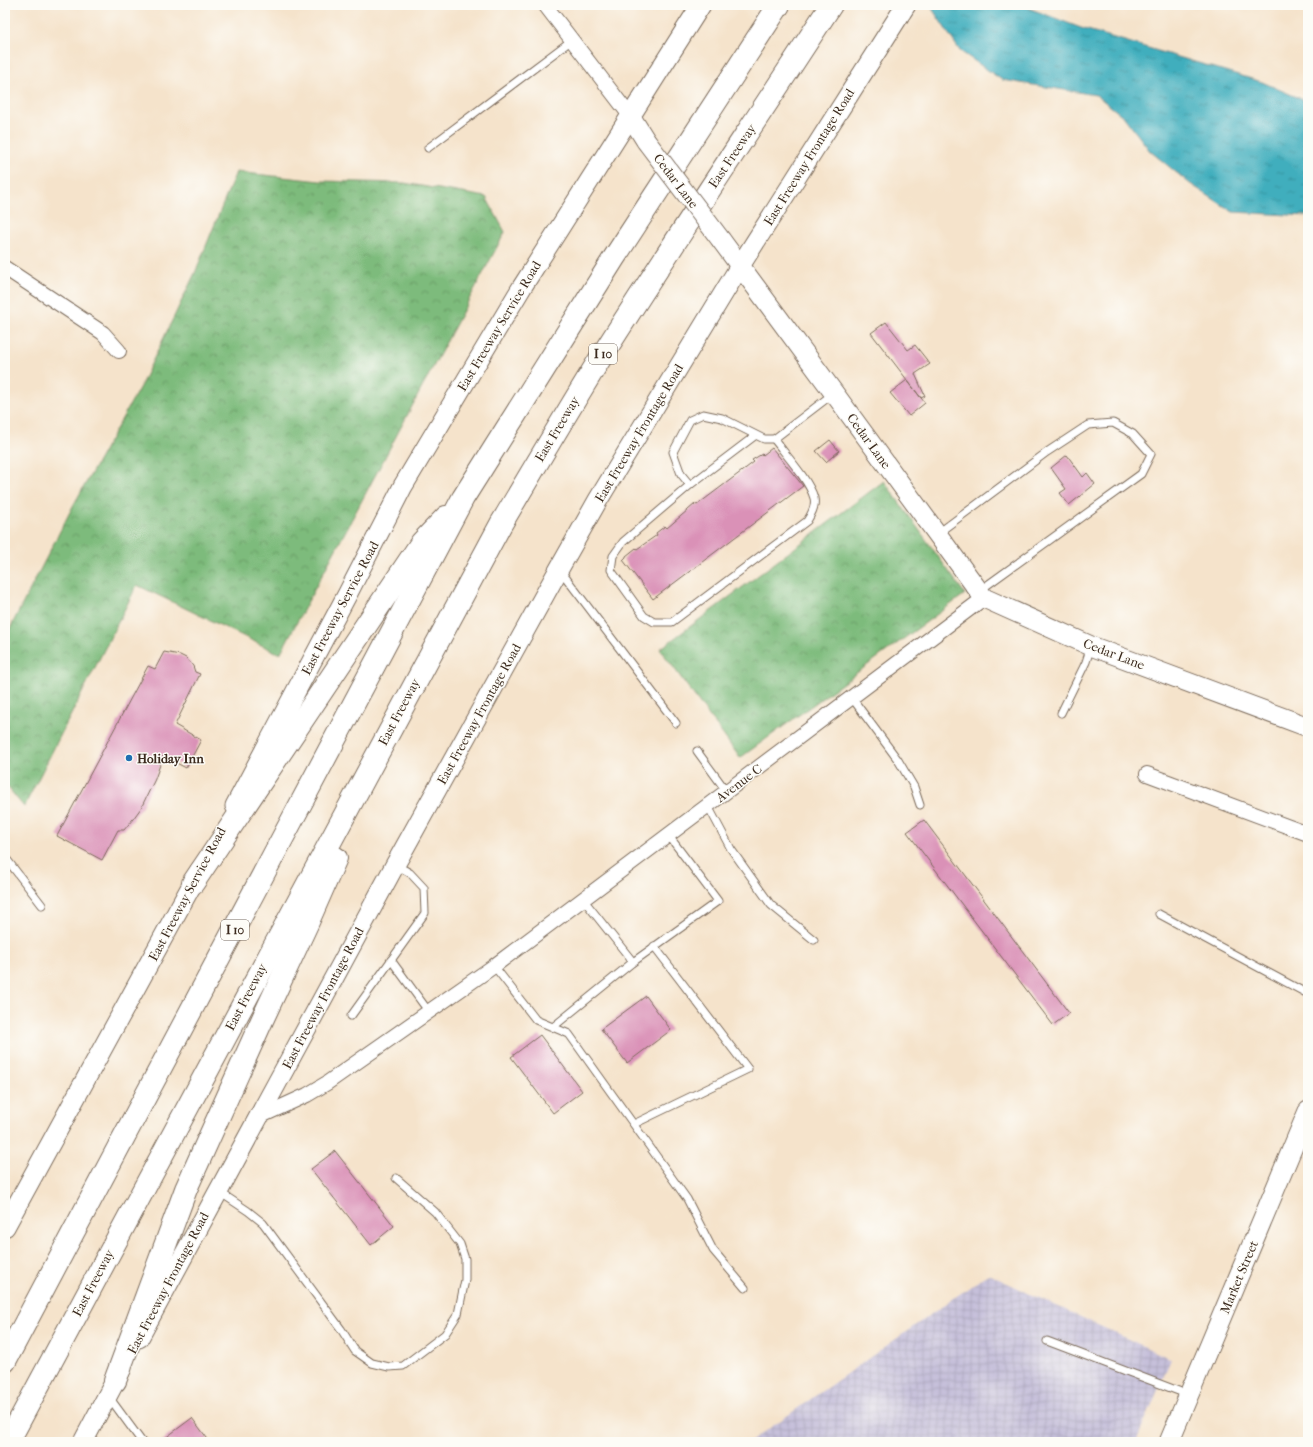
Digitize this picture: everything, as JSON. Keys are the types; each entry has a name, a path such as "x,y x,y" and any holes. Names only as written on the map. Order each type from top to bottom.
{"highway":[{"name":"I 10","path":"5,1362 464,498 614,258 779,5"},
{"name":"East Freeway","path":"8,1442 502,524 553,435 603,354 831,5"},
{"path":"193,883 422,542 464,498"},
{"path":"112,1388 186,1190 307,924 398,715"}],"main road":[{"name":"East Freeway Service Road","path":"5,1226 193,883 404,486 522,287 701,5"},
{"name":"East Freeway Frontage Road","path":"83,1442 218,1191 559,568 602,493 740,266 906,6"},
{"name":"Cedar Lane","path":"631,117 646,141 721,240 982,595 1091,646 1308,727"},
{"name":"Market Street","path":"1169,1442 1308,1111"}],"street":[{"name":"Cedar Lane","path":"546,5 631,117"},
{"path":"5,268 103,333 119,351"},
{"name":"Avenue C","path":"259,1117 317,1089 494,966 852,698 982,595"},
{"path":"1147,774 1308,834"}],"lane":[{"path":"428,148 572,40"},
{"path":"690,485 681,474 673,452 690,420 703,414 722,418 764,439 774,439 834,393"},
{"path":"936,534 1047,452 1088,425 1113,423 1133,434 1152,454 1141,474 982,595"},
{"path":"756,435 690,485 623,542 613,556 611,570 644,616 654,622 672,622 807,521 812,513 814,499 806,482 774,439"},
{"path":"559,568 676,724"},
{"path":"1061,713 1086,662 1091,646"},
{"path":"852,698 898,760 914,787 920,805"},
{"path":"697,751 727,792"},
{"path":"708,806 731,849 771,905 814,940"},
{"path":"553,1027 633,962 718,901 669,836"},
{"path":"5,858 42,905"},
{"path":"351,1016 425,913 424,888 410,873 396,865"},
{"path":"583,899 633,962"},
{"path":"1159,914 1308,994"},
{"path":"634,1124 748,1069 654,946"},
{"path":"391,960 429,1012"},
{"path":"494,966 536,1020 569,1034 687,1199 713,1250 745,1288"},
{"path":"218,1191 263,1223 355,1351 372,1363 389,1367 403,1366 445,1334 458,1314 466,1280 465,1258 460,1244 435,1212 396,1178"},
{"path":"1047,1341 1189,1395"},
{"path":"112,1388 142,1442"}],"shaded area":[{"path":"988,1274 1171,1359 1136,1442 750,1442"}],"green space":[{"path":"236,172 320,181 404,183 486,197 505,232 280,654 137,585 24,807 5,784 5,638 73,506 142,383 195,273"},
{"path":"884,481 965,594 740,758 660,649"}],"water":[{"path":"932,5 1021,5 1081,28 1262,82 1308,102 1308,216 1233,212 1189,183 1150,151 1124,117 1096,95 1002,80 960,51 931,7"}],"building":[{"path":"886,322 908,350 915,345 930,364 915,374 925,396 921,398 871,333"},
{"path":"907,380 925,403 909,416 890,393"},
{"path":"830,440 839,451 826,462 816,451"},
{"path":"772,448 803,486 653,599 623,560 626,556 657,535 656,533 665,526 667,528 695,504 697,505 754,462 752,460 762,454 763,455"},
{"path":"1067,455 1083,477 1087,473 1095,484 1069,505 1060,493 1066,489 1051,468"},
{"name":"Holiday Inn","path":"164,652 180,655 186,658 193,666 195,672 200,674 175,725 201,740 186,768 163,756 155,779 141,808 124,830 118,830 102,860 57,836 148,666 155,669"},
{"path":"924,820 1069,1013 1053,1025 907,832"},
{"path":"646,996 671,1030 627,1063 601,1029"},
{"path":"540,1035 582,1091 553,1113 511,1057"},
{"path":"335,1151 394,1226 371,1245 311,1169"},
{"path":"192,1418 210,1442 160,1442"}],"place":[{"name":"Holiday Inn","path":"129,758"}]}
